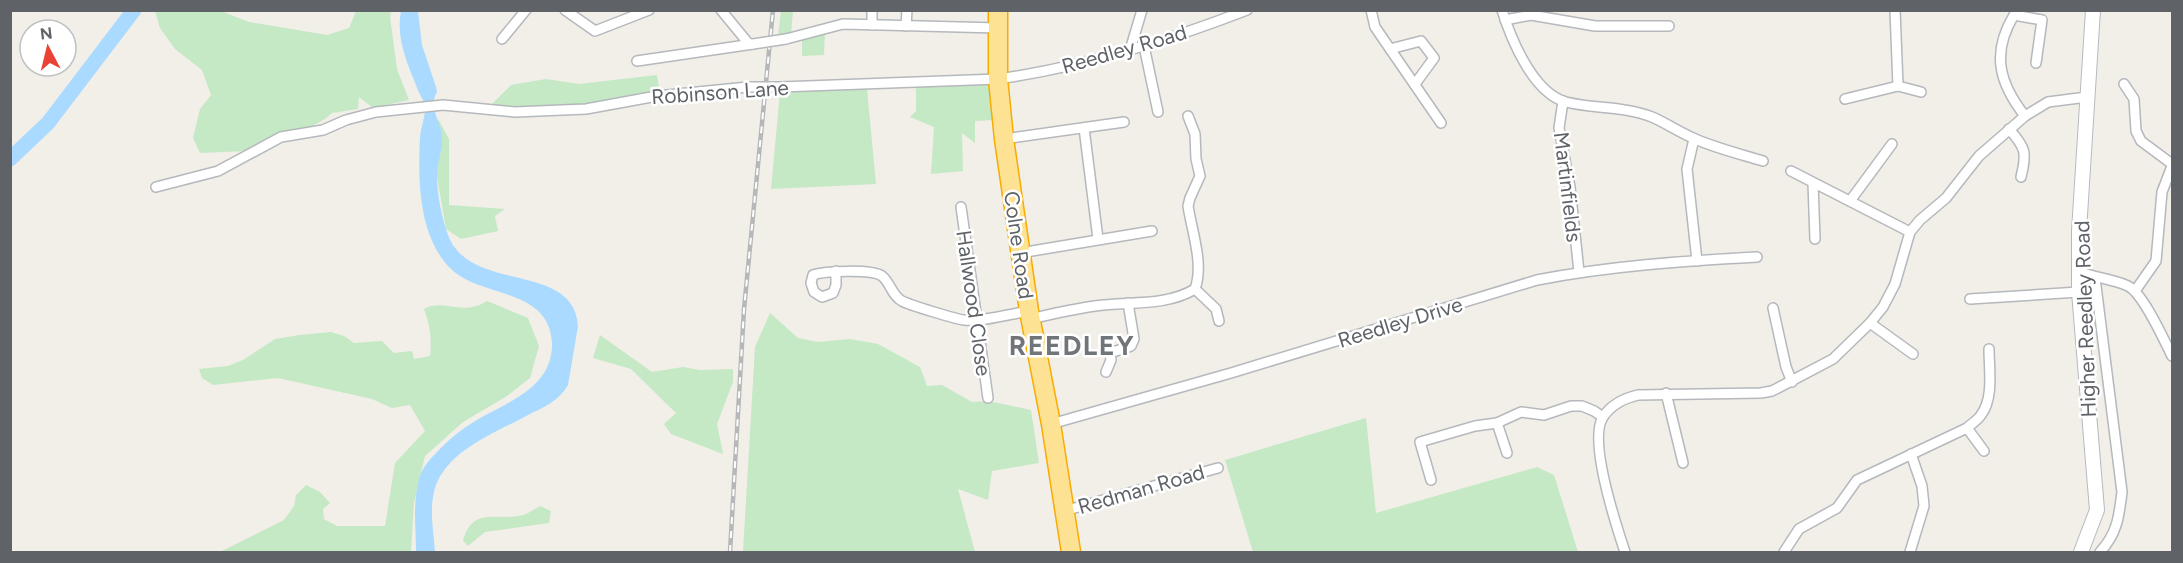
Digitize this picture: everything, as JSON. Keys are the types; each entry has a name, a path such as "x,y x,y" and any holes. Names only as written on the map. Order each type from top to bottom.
{"highway":[{"name":"Colne Road","path":"998,19 998,78 1004,139 1030,315 1051,424 1071,552"}],"street":[{"path":"502,39 526,10"},
{"path":"565,10 595,31 649,10"},
{"path":"721,10 751,44"},
{"path":"872,10 872,25"},
{"path":"906,26 907,10"},
{"path":"1130,50 1142,10"},
{"name":"Reedley Road","path":"998,78 1029,74 1130,50 1247,10"},
{"path":"1371,10 1375,27 1441,123"},
{"path":"1894,10 1898,86"},
{"name":"Higher Reedley Road","path":"2081,552 2097,510 2079,292 2079,231 2093,10"},
{"path":"1669,26 1595,26 1531,15 1503,15 1511,38 1533,77 1563,101 1613,107 1651,117 1694,139 1763,161"},
{"path":"2025,116 2011,99 2003,82 2000,66 2005,29 2014,15 2042,20 2036,63"},
{"path":"637,61 786,39 833,26 906,26 998,19"},
{"path":"1390,49 1421,41 1434,58 1415,84"},
{"path":"1144,46 1158,112"},
{"name":"Robinson Lane","path":"156,187 218,171 281,137 322,130 346,120 376,112 442,105 515,112 586,109 657,96 748,87 998,78"},
{"path":"2124,84 2134,99 2136,130 2141,141 2172,165 2169,187 2162,192 2156,261 2135,291"},
{"path":"1845,99 1898,86 1921,92"},
{"path":"1625,552 1614,517 1598,444 1598,431 1603,417 1625,398 1638,395 1772,391 1833,359 1883,307 1895,284 1910,232 1920,220 1946,198 1979,156 2025,116 2048,102 2087,97"},
{"name":"Martinfields","path":"1563,101 1559,128 1570,187 1579,272"},
{"path":"836,271 882,276 902,301 964,320 1030,315 1128,303 1151,303 1185,295 1195,289 1199,278 1188,206 1200,176 1200,168 1196,159 1195,134 1188,116"},
{"path":"1004,139 1124,122"},
{"path":"1084,128 1098,239"},
{"path":"2010,129 2022,144 2025,158 2021,177"},
{"path":"1694,139 1687,169 1697,261"},
{"path":"1850,201 1892,144"},
{"path":"1791,171 1910,232"},
{"path":"1813,183 1815,238"},
{"name":"Hallwood Close","path":"961,207 988,398"},
{"path":"1020,253 1152,231"},
{"name":"Reedley Drive","path":"1051,424 1231,373 1537,280 1579,272 1757,257"},
{"path":"2079,272 2129,286 2140,294 2172,356"},
{"name":"Higher Reedley Road","path":"2095,278 2122,492 2119,516 2111,540 2100,552"},
{"path":"1195,289 1216,309 1219,321"},
{"path":"1970,299 2079,292"},
{"path":"1106,372 1111,360 1110,353 1131,346 1134,339 1128,303"},
{"path":"1773,308 1786,367 1792,381"},
{"path":"1870,323 1913,354"},
{"path":"1784,552 1799,529 1837,508 1857,480 1967,428 1981,416 1987,405 1989,349"},
{"path":"1666,393 1683,463"},
{"path":"1431,480 1420,442 1474,426 1497,423 1521,412 1544,415 1571,406 1588,408 1603,417"},
{"path":"1497,423 1507,453"},
{"path":"1967,428 1984,451"},
{"path":"1910,552 1924,506 1922,486 1911,454"},
{"name":"Redman Road","path":"1064,511 1218,468"}],"green space":[{"path":"155,11 221,11 249,22 327,35 349,28 356,11 391,11 397,69 409,100 373,108 359,97 358,109 332,113 303,131 277,134 248,151 200,153 193,138 200,109 211,95 202,70 175,49 160,28"},
{"path":"781,11 793,11 791,34 778,35"},
{"path":"825,31 824,55 802,56 802,39"},
{"path":"657,75 660,93 596,104 547,108 490,106 511,85 546,79 579,84"},
{"path":"991,84 993,120 975,121 975,143 962,133 963,171 931,174 934,127 910,117 916,111 916,87"},
{"path":"867,89 876,184 771,189 780,92"},
{"path":"438,119 449,139 449,205 505,209 495,216 498,231 461,239 446,229 437,177"},
{"path":"487,301 528,318 539,346 530,378 507,396 463,422 425,456 414,502 411,552 220,552 284,520 294,506 296,495 306,485 320,492 330,503 323,509 324,519 337,526 385,526 395,463 425,431 410,405 392,408 372,399 278,378 213,385 202,378 199,369 228,366 243,360 275,339 331,332 344,336 354,343 382,341 394,353 412,351 414,359 430,356 430,332 424,309 438,305 470,307"},
{"path":"770,313 798,338 818,342 850,339 878,344 920,367 927,386 942,385 972,402 988,401 1031,410 1039,463 992,471 988,500 958,489 975,552 743,552 755,347"},
{"path":"600,335 652,372 683,367 700,370 733,369 733,382 717,424 723,454 671,434 664,424 676,413 631,369 593,358"},
{"path":"1366,418 1376,513 1537,467 1554,475 1578,552 1253,552 1225,460"},
{"path":"540,506 551,511 549,523 485,532 468,546 463,540 473,522 487,517 523,515"}],"water":[{"path":"401,11 418,11 422,45 436,87 434,110 442,134 437,183 440,206 448,235 460,253 477,265 541,284 559,293 572,306 578,326 568,385 560,395 545,406 470,446 446,468 438,481 432,504 435,552 416,552 416,495 424,468 436,453 459,432 529,389 546,370 551,358 552,343 548,325 539,312 526,302 462,277 449,267 431,239 422,205 419,170 420,137 425,106 403,49 400,30"}],"waterway":[{"path":"10,159 48,123 134,10"}],"railway":[{"path":"730,552 744,309 773,10"}],"district":[{"name":"REEDLEY","path":"1072,345"}]}
